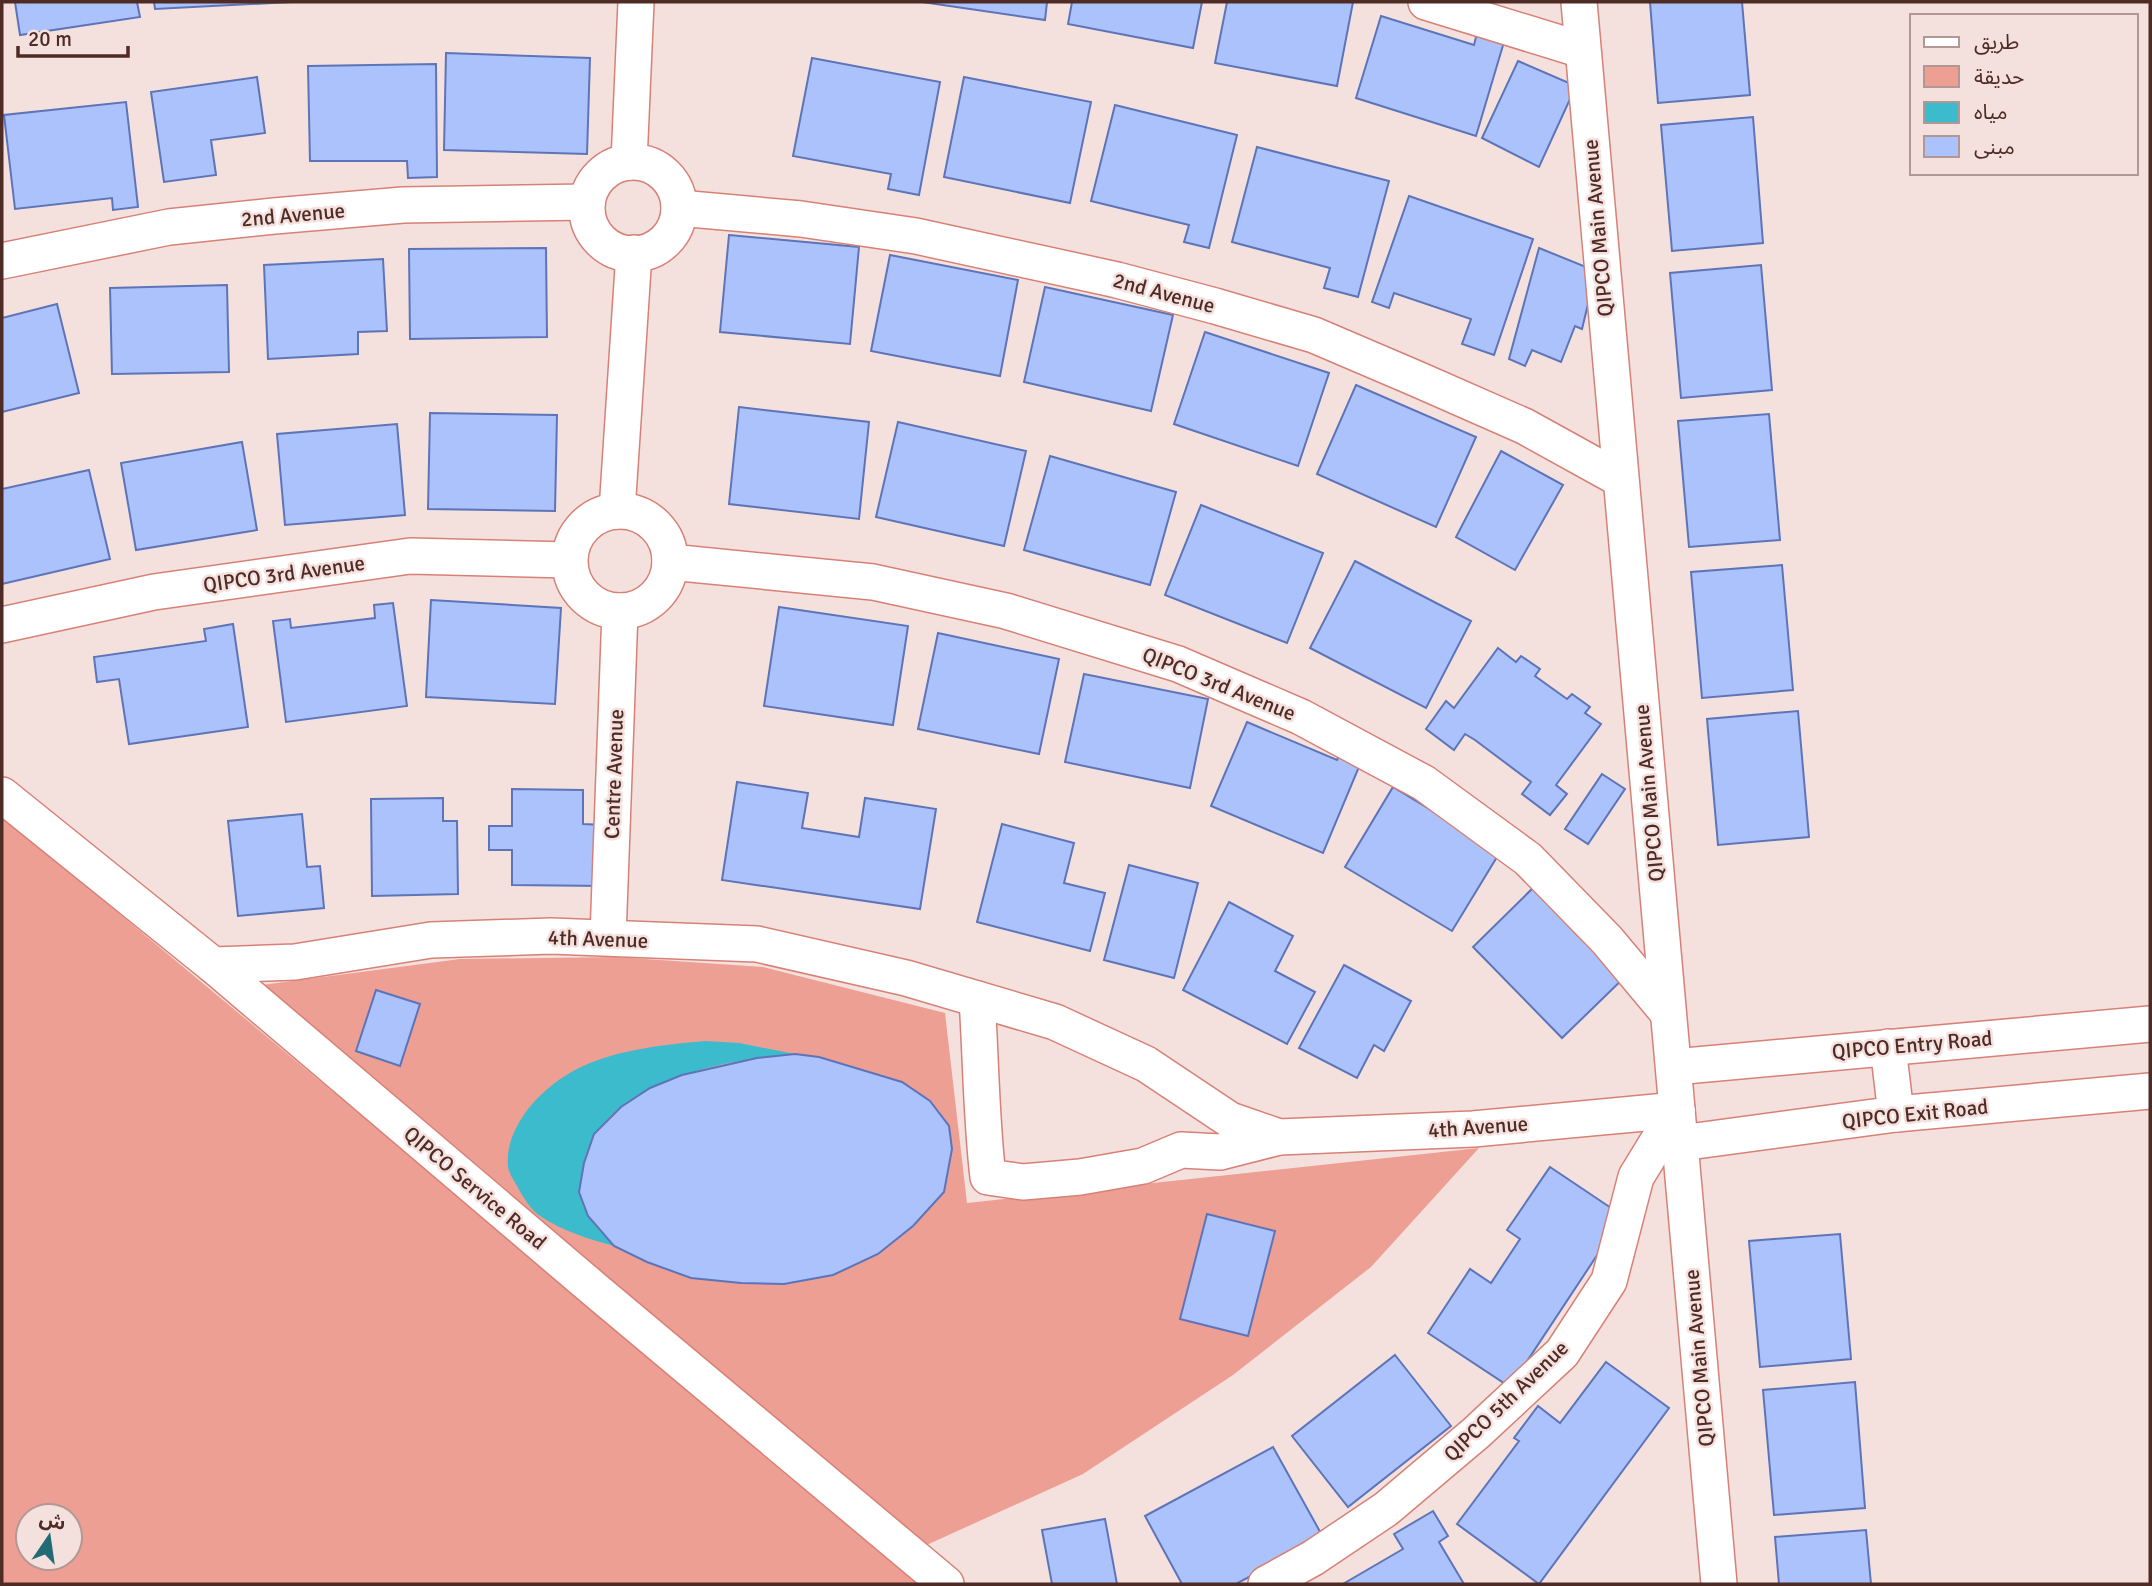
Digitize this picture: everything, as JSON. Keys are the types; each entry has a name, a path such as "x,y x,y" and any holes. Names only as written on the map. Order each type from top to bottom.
{"street":[{"path":"629,162 636,2"},
{"path":"1426,2 1582,50"},
{"name":"QIPCO Main Avenue","path":"1579,2 1719,1584"},
{"path":"629,162 648,164 664,174 675,190 679,208 676,224 668,237 649,250 634,253 611,248 599,238 590,225 587,202 598,178 612,167 629,162"},
{"name":"2nd Avenue","path":"2,261 169,227 248,219 403,205 587,202"},
{"name":"2nd Avenue","path":"679,208 801,219 916,236 1215,306 1314,335 1524,426 1620,479"},
{"path":"617,511 634,253"},
{"path":"617,511 637,514 654,525 666,542 670,562 663,587 652,600 637,608 620,611 600,607 584,596 573,580 569,560 572,544 580,529 601,514 617,511"},
{"name":"QIPCO 3rd Avenue","path":"2,625 37,615 154,592 410,556 569,560"},
{"name":"QIPCO 3rd Avenue","path":"670,562 873,582 1006,611 1178,664 1301,717 1424,783 1528,859 1607,940 1668,1013"},
{"name":"Centre Avenue","path":"608,937 620,611"},
{"name":"QIPCO Service Road","path":"2,795 213,965 946,1584"},
{"name":"4th Avenue","path":"213,965 295,962 431,940 551,936 757,944 906,978 1055,1022 1146,1064 1230,1120 1279,1137"},
{"name":"4th Avenue","path":"977,999 983,1133 988,1177 1023,1182 1080,1177 1143,1166 1181,1150 1220,1152 1279,1137 1474,1129 1679,1127"},
{"name":"QIPCO Entry Road","path":"1674,1067 2150,1024"},
{"path":"1888,1046 1896,1114"},
{"name":"QIPCO Exit Road","path":"1679,1127 1896,1114 2150,1091"},
{"name":"QIPCO 5th Avenue","path":"1266,1584 1313,1558 1386,1509 1476,1433 1562,1353 1609,1281 1636,1177 1679,1127"}],"green space":[{"path":"2,816 924,1584 2,1584"},
{"path":"616,957 763,967 945,1013 967,1203 1479,1148 1371,1267 1233,1375 1083,1474 920,1548 254,986 460,959"}],"water":[{"path":"705,1041 739,1043 795,1054 734,1062 700,1070 638,1095 612,1114 593,1138 583,1167 581,1187 586,1212 614,1246 566,1230 533,1210 509,1172 508,1151 519,1122 540,1096 566,1075 610,1056 657,1046"}],"building":[{"path":"15,2 137,2 140,17 20,35"},
{"path":"154,2 292,2 155,9"},
{"path":"922,2 1047,2 1045,20"},
{"path":"1072,2 1202,2 1193,48 1068,24"},
{"path":"1227,2 1353,2 1337,86 1215,63"},
{"path":"1650,2 1742,2 1750,95 1658,103"},
{"path":"1381,16 1474,45 1477,33 1504,42 1476,136 1356,98"},
{"path":"446,53 590,58 587,154 444,150"},
{"path":"812,58 940,82 919,195 888,189 891,174 793,156"},
{"path":"1518,61 1576,86 1539,167 1482,138"},
{"path":"436,64 437,177 408,178 407,161 310,161 308,66"},
{"path":"257,77 265,133 211,140 216,175 164,182 151,92"},
{"path":"964,77 1091,102 1070,203 944,177"},
{"path":"126,102 138,207 113,210 112,198 15,209 4,115"},
{"path":"1115,105 1237,135 1209,248 1184,242 1189,225 1091,201"},
{"path":"1753,117 1763,243 1672,251 1661,125"},
{"path":"1257,147 1389,181 1358,297 1324,288 1330,268 1232,242"},
{"path":"1409,196 1533,239 1494,355 1462,344 1471,319 1394,293 1389,308 1372,302"},
{"path":"729,235 859,247 850,344 720,332"},
{"path":"546,248 547,337 410,339 409,249"},
{"path":"1539,248 1596,271 1582,329 1575,326 1561,362 1532,350 1525,366 1509,359"},
{"path":"890,255 1018,280 1000,376 871,351"},
{"path":"383,259 387,331 358,332 358,354 268,359 264,265"},
{"path":"1761,265 1772,390 1681,398 1670,273"},
{"path":"227,285 229,372 112,374 110,288"},
{"path":"1045,287 1173,315 1151,411 1024,382"},
{"path":"57,304 79,393 2,412 2,318"},
{"path":"1205,332 1329,373 1298,466 1174,424"},
{"path":"1356,385 1476,437 1436,527 1317,474"},
{"path":"739,407 869,422 859,519 729,504"},
{"path":"430,413 557,415 555,511 428,509"},
{"path":"1769,414 1780,540 1689,547 1678,421"},
{"path":"898,422 1026,451 1004,546 876,517"},
{"path":"397,424 405,515 285,525 277,434"},
{"path":"242,442 257,530 136,550 121,463"},
{"path":"1501,451 1563,485 1515,570 1456,537"},
{"path":"1050,456 1176,492 1150,585 1024,550"},
{"path":"89,470 110,559 2,584 2,489"},
{"path":"1201,505 1323,553 1287,643 1165,595"},
{"path":"1355,561 1471,621 1426,708 1310,648"},
{"path":"1782,565 1793,690 1702,698 1691,572"},
{"path":"431,600 561,608 555,704 426,697"},
{"path":"393,603 407,706 286,722 273,621 290,619 291,628 375,618 374,605"},
{"path":"779,607 908,626 893,725 764,706"},
{"path":"233,624 248,727 129,744 119,679 97,682 94,657 206,641 204,629"},
{"path":"938,633 1059,659 1039,754 918,729"},
{"path":"1498,648 1516,662 1521,656 1540,669 1535,676 1567,699 1572,694 1590,707 1585,713 1601,724 1556,785 1567,794 1550,815 1522,794 1531,782 1475,740 1465,734 1454,750 1426,729 1446,701 1454,708"},
{"path":"1084,674 1208,699 1190,788 1065,762"},
{"path":"1798,711 1809,837 1718,845 1707,719"},
{"path":"1247,722 1337,760 1340,753 1361,762 1323,853 1211,806"},
{"path":"1602,774 1625,789 1588,844 1565,829"},
{"path":"737,782 808,793 802,828 859,837 865,798 936,809 920,909 722,880"},
{"path":"1393,787 1500,852 1452,931 1345,867"},
{"path":"512,789 583,790 583,824 605,825 604,886 512,885 512,850 489,850 489,826 512,826"},
{"path":"443,798 443,821 457,821 458,894 372,896 371,799"},
{"path":"302,814 307,867 320,866 324,908 238,916 228,821"},
{"path":"1002,824 1074,843 1064,883 1105,893 1090,951 977,922"},
{"path":"1129,865 1198,883 1174,978 1104,960"},
{"path":"1540,881 1630,972 1562,1038 1473,947"},
{"path":"1229,902 1293,936 1275,971 1315,992 1287,1044 1183,990"},
{"path":"1344,965 1411,1001 1384,1051 1374,1045 1357,1078 1299,1048"},
{"path":"376,990 420,1004 400,1066 356,1051"},
{"path":"795,1054 819,1057 902,1082 930,1101 949,1126 952,1149 944,1192 913,1226 878,1254 833,1275 784,1284 691,1278 647,1262 614,1246 588,1216 579,1192 584,1163 594,1134 621,1107 650,1088 682,1075 757,1058"},
{"path":"1550,1167 1623,1216 1510,1387 1428,1333 1470,1269 1491,1283 1520,1239 1507,1230"},
{"path":"1207,1214 1275,1231 1248,1336 1180,1319"},
{"path":"1840,1234 1851,1359 1760,1367 1749,1241"},
{"path":"1395,1355 1451,1426 1348,1507 1292,1436"},
{"path":"1606,1362 1669,1408 1539,1584 1457,1524 1519,1441 1514,1438 1538,1406 1560,1423"},
{"path":"1855,1382 1865,1508 1774,1515 1763,1390"},
{"path":"1273,1447 1323,1537 1236,1584 1182,1584 1145,1516"},
{"path":"1433,1511 1448,1536 1439,1542 1464,1584 1343,1584 1403,1549 1394,1534"},
{"path":"1105,1519 1117,1584 1052,1584 1042,1530"},
{"path":"1866,1530 1871,1584 1779,1584 1775,1537"}]}
